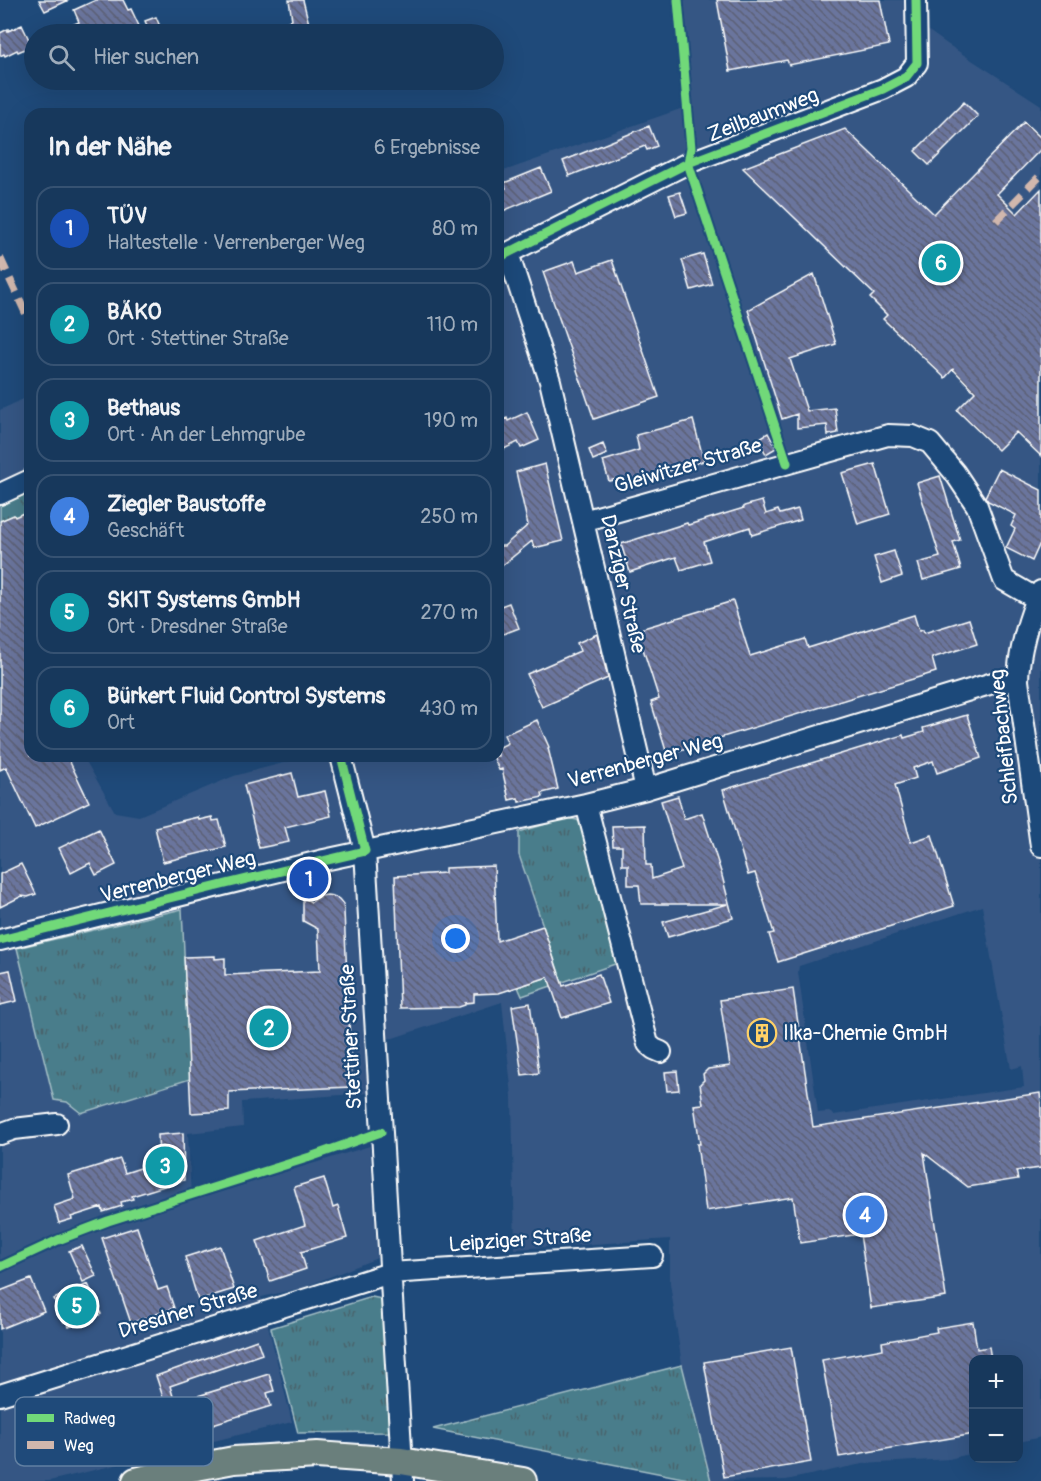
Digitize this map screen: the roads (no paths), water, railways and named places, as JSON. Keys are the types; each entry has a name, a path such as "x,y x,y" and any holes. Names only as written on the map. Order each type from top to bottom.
{"main road":[{"path":"213,1464 234,1460 317,1455 402,1471 523,1481"},
{"path":"136,1481 201,1466"}],"street":[{"name":"Zeilbaumweg","path":"504,255 688,163 883,89 906,76 917,63 916,0"},
{"name":"Danziger Straße","path":"504,259 550,381 646,789"},
{"name":"Gleiwitzer Straße","path":"583,521 888,435 913,436 930,443 955,473 977,506 1004,580 1039,595"},
{"path":"0,494 24,483"},
{"name":"Schleifbachweg","path":"1039,595 1020,655 1018,681 1041,846"},
{"name":"Verrenberger Weg","path":"0,940 365,851 646,789 996,682 1018,681"},
{"name":"Stettiner Straße","path":"343,762 365,851 402,1471"},
{"path":"586,804 648,1044 662,1052"},
{"path":"0,1134 14,1129 57,1124"},
{"name":"Leipziger Straße","path":"390,1273 652,1256"},
{"name":"Dresdner Straße","path":"0,1395 390,1273"}],"place":[{"name":"Bürkert Fluid Control Systems","path":"941,263"},
{"name":"TÜV","path":"309,879"},
{"name":"BÄKO","path":"269,1028"},
{"name":"Ilka-Chemie GmbH","path":"762,1033"},
{"name":"Bethaus","path":"165,1166"},
{"name":"Ziegler Baustoffe","path":"865,1215"},
{"name":"SKIT Systems GmbH","path":"77,1306"}]}
